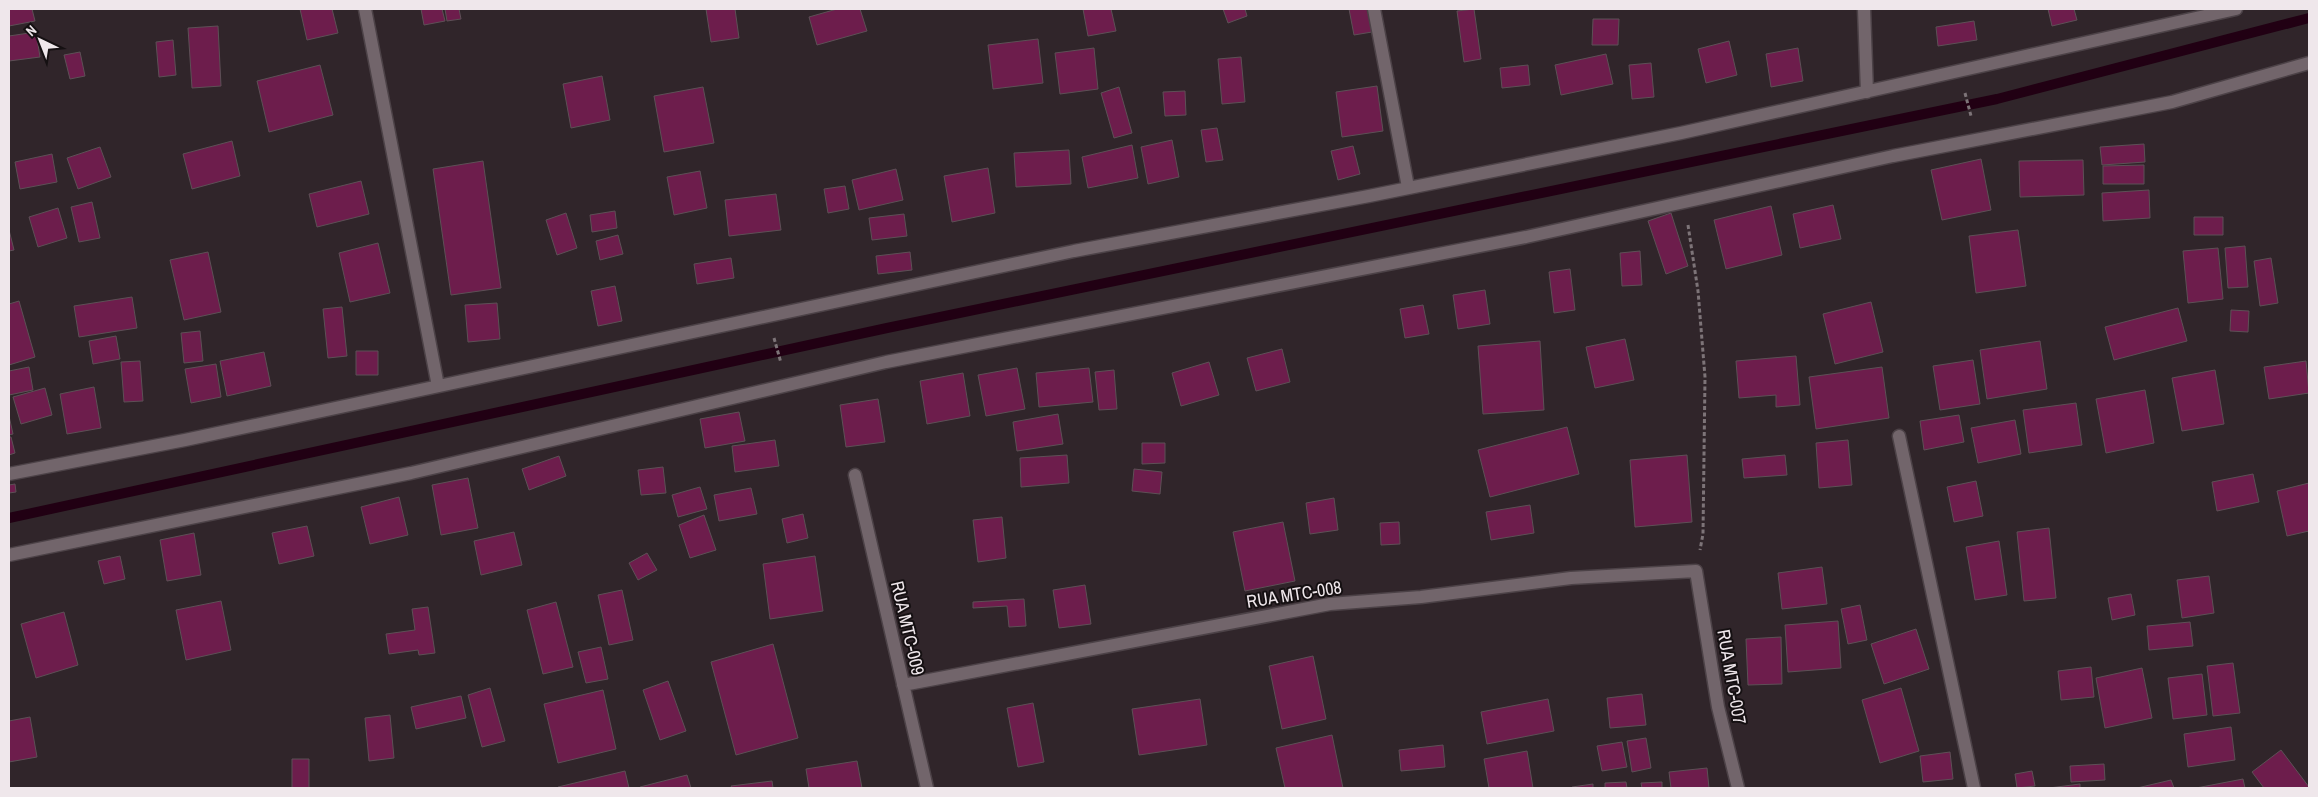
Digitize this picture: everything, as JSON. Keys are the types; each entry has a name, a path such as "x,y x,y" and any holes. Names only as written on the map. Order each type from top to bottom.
{"street":[{"path":"365,9 438,386"},
{"path":"1374,9 1408,187"},
{"path":"1864,9 1866,92"},
{"path":"9,474 185,440 1074,251 1681,133 2236,9"},
{"path":"9,555 411,473 886,362 1526,237 1893,156 2172,102 2309,63"},
{"path":"1899,436 1974,788"},
{"name":"RUA MTC-009","path":"855,475 926,788"},
{"name":"RUA MTC-008","path":"903,685 1330,604 1421,597 1571,578 1696,571"},
{"name":"RUA MTC-007","path":"1696,571 1718,707 1738,788"}],"path":[{"path":"1964,85 1971,120"},
{"path":"1684,202 1698,291 1705,377 1703,534 1696,571"},
{"path":"773,334 782,367"}],"building":[{"path":"9,9 32,9 35,21 9,26"},
{"path":"300,9 332,9 338,33 307,40"},
{"path":"421,9 442,9 445,21 424,25"},
{"path":"445,9 459,9 461,19 447,21"},
{"path":"706,9 735,9 739,38 711,42"},
{"path":"837,9 860,9 867,31 817,45 809,17"},
{"path":"1083,9 1111,9 1116,31 1088,36"},
{"path":"1223,9 1245,9 1247,16 1228,23"},
{"path":"1349,9 1368,9 1372,32 1354,35"},
{"path":"1474,9 1481,59 1464,62 1457,11"},
{"path":"2048,9 2074,9 2077,20 2052,26"},
{"path":"1593,19 1619,19 1618,45 1592,45"},
{"path":"1974,21 1977,40 1938,46 1936,27"},
{"path":"218,26 221,86 192,88 188,28"},
{"path":"36,32 40,57 9,61 9,36"},
{"path":"1038,39 1043,83 993,89 988,45"},
{"path":"173,40 176,75 159,77 156,42"},
{"path":"1729,41 1737,75 1706,83 1698,49"},
{"path":"1094,48 1098,89 1060,94 1055,53"},
{"path":"1798,48 1803,81 1771,87 1766,54"},
{"path":"80,52 85,76 70,79 64,55"},
{"path":"1606,54 1613,84 1561,95 1555,65"},
{"path":"1241,57 1245,102 1222,104 1218,59"},
{"path":"1651,63 1654,97 1632,99 1629,65"},
{"path":"320,65 333,115 269,132 257,81"},
{"path":"1528,65 1530,85 1502,88 1500,68"},
{"path":"602,76 610,120 571,128 563,84"},
{"path":"1377,86 1383,131 1342,137 1336,92"},
{"path":"703,87 714,143 664,152 654,96"},
{"path":"1119,87 1132,133 1114,138 1101,93"},
{"path":"1185,91 1186,115 1165,116 1163,92"},
{"path":"1217,128 1223,160 1206,162 1201,130"},
{"path":"1172,140 1179,177 1148,184 1141,147"},
{"path":"232,141 240,176 192,189 183,154"},
{"path":"2144,144 2145,162 2102,165 2100,147"},
{"path":"1132,145 1138,178 1088,188 1082,157"},
{"path":"1353,146 1360,174 1338,180 1331,151"},
{"path":"100,147 111,177 78,189 67,158"},
{"path":"1069,150 1071,184 1016,187 1014,153"},
{"path":"52,154 57,182 20,189 15,162"},
{"path":"1981,159 1991,210 1942,220 1931,170"},
{"path":"2083,160 2084,195 2020,197 2019,161"},
{"path":"483,161 501,288 451,295 433,169"},
{"path":"2144,165 2144,184 2103,184 2103,166"},
{"path":"988,168 995,213 952,222 944,176"},
{"path":"896,169 903,200 859,210 852,180"},
{"path":"700,171 707,208 674,215 667,177"},
{"path":"361,181 369,214 317,227 309,194"},
{"path":"845,186 849,209 828,213 824,189"},
{"path":"2149,190 2150,218 2103,221 2102,193"},
{"path":"776,194 781,230 729,236 725,200"},
{"path":"92,202 100,238 79,242 71,207"},
{"path":"1833,205 1841,239 1800,248 1793,214"},
{"path":"1771,206 1782,255 1726,269 1714,220"},
{"path":"58,208 67,238 38,247 29,217"},
{"path":"615,211 617,228 592,232 590,215"},
{"path":"566,213 577,248 557,255 546,220"},
{"path":"1671,213 1688,266 1666,274 1648,221"},
{"path":"904,214 907,236 872,240 869,218"},
{"path":"2194,217 2223,217 2223,235 2194,235"},
{"path":"9,230 14,250 9,251"},
{"path":"2018,230 2026,286 1976,293 1969,236"},
{"path":"618,235 623,254 600,260 596,241"},
{"path":"378,243 390,293 350,302 339,253"},
{"path":"2245,246 2248,287 2228,288 2225,248"},
{"path":"2218,248 2223,299 2188,303 2183,251"},
{"path":"1640,251 1642,285 1622,286 1620,253"},
{"path":"208,252 221,312 184,320 170,260"},
{"path":"910,252 912,270 878,274 876,256"},
{"path":"731,258 734,278 697,284 694,264"},
{"path":"2271,258 2278,303 2260,306 2254,261"},
{"path":"1570,269 1575,310 1554,313 1549,272"},
{"path":"615,286 622,321 598,326 591,291"},
{"path":"1485,290 1490,324 1458,329 1453,295"},
{"path":"132,297 137,328 79,337 74,306"},
{"path":"19,301 35,357 9,365 9,304"},
{"path":"1871,302 1883,352 1835,364 1823,314"},
{"path":"497,303 500,339 468,342 465,305"},
{"path":"1423,305 1429,334 1405,338 1400,309"},
{"path":"342,307 347,356 328,358 323,309"},
{"path":"2178,308 2187,341 2114,360 2105,327"},
{"path":"2231,310 2249,311 2248,332 2230,331"},
{"path":"200,331 203,361 184,363 181,333"},
{"path":"116,336 120,359 93,364 89,341"},
{"path":"1625,339 1634,380 1595,388 1586,347"},
{"path":"1540,341 1544,410 1483,414 1478,346"},
{"path":"2040,341 2047,389 1987,399 1980,350"},
{"path":"1282,349 1290,382 1256,391 1247,358"},
{"path":"356,351 378,351 378,375 356,375"},
{"path":"264,352 271,386 227,396 220,361"},
{"path":"1796,356 1800,405 1776,407 1776,395 1739,398 1736,361"},
{"path":"1973,360 1980,404 1940,410 1933,366"},
{"path":"140,361 143,401 124,402 121,362"},
{"path":"2306,361 2309,393 2269,399 2264,367"},
{"path":"1209,362 1219,395 1181,406 1172,373"},
{"path":"216,364 221,397 191,403 185,369"},
{"path":"29,367 33,390 9,395 9,371"},
{"path":"1882,367 1889,418 1816,429 1809,377"},
{"path":"1017,368 1025,409 986,416 978,375"},
{"path":"1089,368 1093,402 1039,407 1036,373"},
{"path":"1114,370 1117,409 1099,410 1095,372"},
{"path":"2215,370 2224,424 2182,431 2172,378"},
{"path":"963,373 970,416 927,424 920,381"},
{"path":"94,387 101,428 67,434 60,394"},
{"path":"45,388 52,415 21,424 13,397"},
{"path":"2145,390 2154,443 2106,453 2096,399"},
{"path":"878,399 885,442 846,447 840,405"},
{"path":"2076,403 2082,445 2029,453 2023,410"},
{"path":"739,412 745,441 705,448 700,419"},
{"path":"1058,414 1063,444 1017,451 1013,422"},
{"path":"1959,415 1964,442 1924,450 1920,421"},
{"path":"9,416 13,434 9,435"},
{"path":"2015,420 2021,454 1978,463 1971,428"},
{"path":"1567,427 1579,474 1490,497 1478,450"},
{"path":"9,437 11,437 15,453 9,455"},
{"path":"775,440 779,466 735,472 732,446"},
{"path":"1848,440 1852,485 1819,488 1816,443"},
{"path":"1142,443 1165,443 1165,463 1142,464"},
{"path":"1067,455 1069,483 1021,487 1020,458"},
{"path":"1687,455 1692,522 1635,527 1630,460"},
{"path":"1785,455 1787,475 1744,478 1742,459"},
{"path":"559,456 566,476 529,490 522,469"},
{"path":"663,467 666,493 641,495 638,470"},
{"path":"1134,469 1162,472 1160,494 1132,491"},
{"path":"2253,474 2259,502 2217,511 2212,482"},
{"path":"468,478 478,528 441,535 432,485"},
{"path":"1976,481 1983,516 1954,522 1947,487"},
{"path":"2309,483 2309,531 2287,536 2277,491"},
{"path":"15,484 16,492 9,493 9,485"},
{"path":"700,487 707,509 678,517 672,495"},
{"path":"751,488 757,514 719,521 714,495"},
{"path":"399,497 408,535 370,544 361,507"},
{"path":"1334,498 1338,530 1310,534 1306,503"},
{"path":"1530,505 1534,533 1491,540 1486,512"},
{"path":"803,514 808,538 787,543 782,519"},
{"path":"704,515 716,550 690,558 679,525"},
{"path":"1002,517 1006,558 978,562 973,520"},
{"path":"1283,522 1295,581 1245,591 1233,532"},
{"path":"1399,522 1400,544 1381,545 1380,523"},
{"path":"307,526 314,556 279,564 272,533"},
{"path":"2049,528 2056,598 2024,601 2017,532"},
{"path":"514,532 522,565 481,575 474,541"},
{"path":"194,533 201,575 167,581 160,540"},
{"path":"1999,541 2007,595 1975,600 1966,547"},
{"path":"647,553 657,570 638,580 629,563"},
{"path":"120,556 125,579 104,584 98,561"},
{"path":"815,556 823,611 770,619 763,564"},
{"path":"1822,567 1827,604 1782,609 1778,573"},
{"path":"2209,576 2214,613 2182,618 2177,580"},
{"path":"1085,585 1091,624 1059,628 1053,590"},
{"path":"622,590 633,640 609,645 598,595"},
{"path":"2131,594 2135,615 2112,620 2108,598"},
{"path":"1024,599 1026,626 1009,627 1007,606 973,608 973,602"},
{"path":"221,601 231,650 186,660 176,610"},
{"path":"556,602 573,667 543,674 527,610"},
{"path":"1860,605 1867,640 1848,644 1841,609"},
{"path":"428,607 435,653 419,655 418,650 389,654 386,634 415,630 412,609"},
{"path":"64,612 78,665 36,678 21,624"},
{"path":"1838,621 1841,668 1788,672 1785,625"},
{"path":"2190,622 2193,646 2149,650 2147,626"},
{"path":"1916,629 1929,669 1884,684 1871,644"},
{"path":"1781,637 1782,684 1748,685 1746,639"},
{"path":"773,644 798,738 736,755 711,662"},
{"path":"601,647 608,679 586,683 578,652"},
{"path":"1313,656 1326,719 1282,729 1269,666"},
{"path":"2233,663 2240,713 2213,716 2207,666"},
{"path":"2091,667 2094,697 2061,700 2058,671"},
{"path":"2142,668 2152,718 2105,728 2096,678"},
{"path":"2202,674 2207,715 2173,719 2168,678"},
{"path":"668,681 686,731 660,740 643,690"},
{"path":"490,688 505,741 482,747 468,695"},
{"path":"1901,688 1919,751 1880,763 1862,700"},
{"path":"603,690 616,749 558,763 544,704"},
{"path":"1642,694 1646,725 1610,728 1607,698"},
{"path":"461,696 466,718 416,729 411,707"},
{"path":"1200,699 1207,745 1139,755 1132,709"},
{"path":"1548,699 1554,731 1487,744 1481,712"},
{"path":"1033,703 1044,762 1018,767 1007,708"},
{"path":"390,715 394,758 369,761 365,718"},
{"path":"30,717 37,757 9,762 9,721"},
{"path":"2231,727 2235,760 2188,767 2184,734"},
{"path":"1332,735 1343,788 1285,788 1276,748"},
{"path":"1646,738 1651,768 1632,772 1627,741"},
{"path":"1622,742 1627,767 1602,771 1597,746"},
{"path":"1443,745 1445,767 1401,771 1399,750"},
{"path":"2281,750 2309,788 2264,788 2252,772"},
{"path":"1527,751 1533,788 1489,788 1484,759"},
{"path":"1950,752 1953,779 1923,782 1920,756"},
{"path":"292,759 309,759 309,788 292,788"},
{"path":"857,761 862,788 809,788 806,769"},
{"path":"2104,764 2105,780 2071,782 2070,766"},
{"path":"1707,768 1709,788 1671,788 1669,772"},
{"path":"625,771 629,788 558,788 558,787"},
{"path":"2032,771 2035,786 2017,788 2015,774"},
{"path":"687,775 691,788 640,787"},
{"path":"2243,779 2245,788 2196,788"},
{"path":"2171,780 2174,788 2137,788"},
{"path":"772,781 773,788 732,788 731,786"},
{"path":"1626,782 1627,788 1605,788 1605,783"},
{"path":"1662,782 1662,788 1642,788 1641,783"},
{"path":"1593,784 1593,788 1572,788 1572,787"},
{"path":"2080,784 2080,788 2049,788"}],"waterway":[{"path":"9,518 887,328 1997,99 2309,18"}]}
